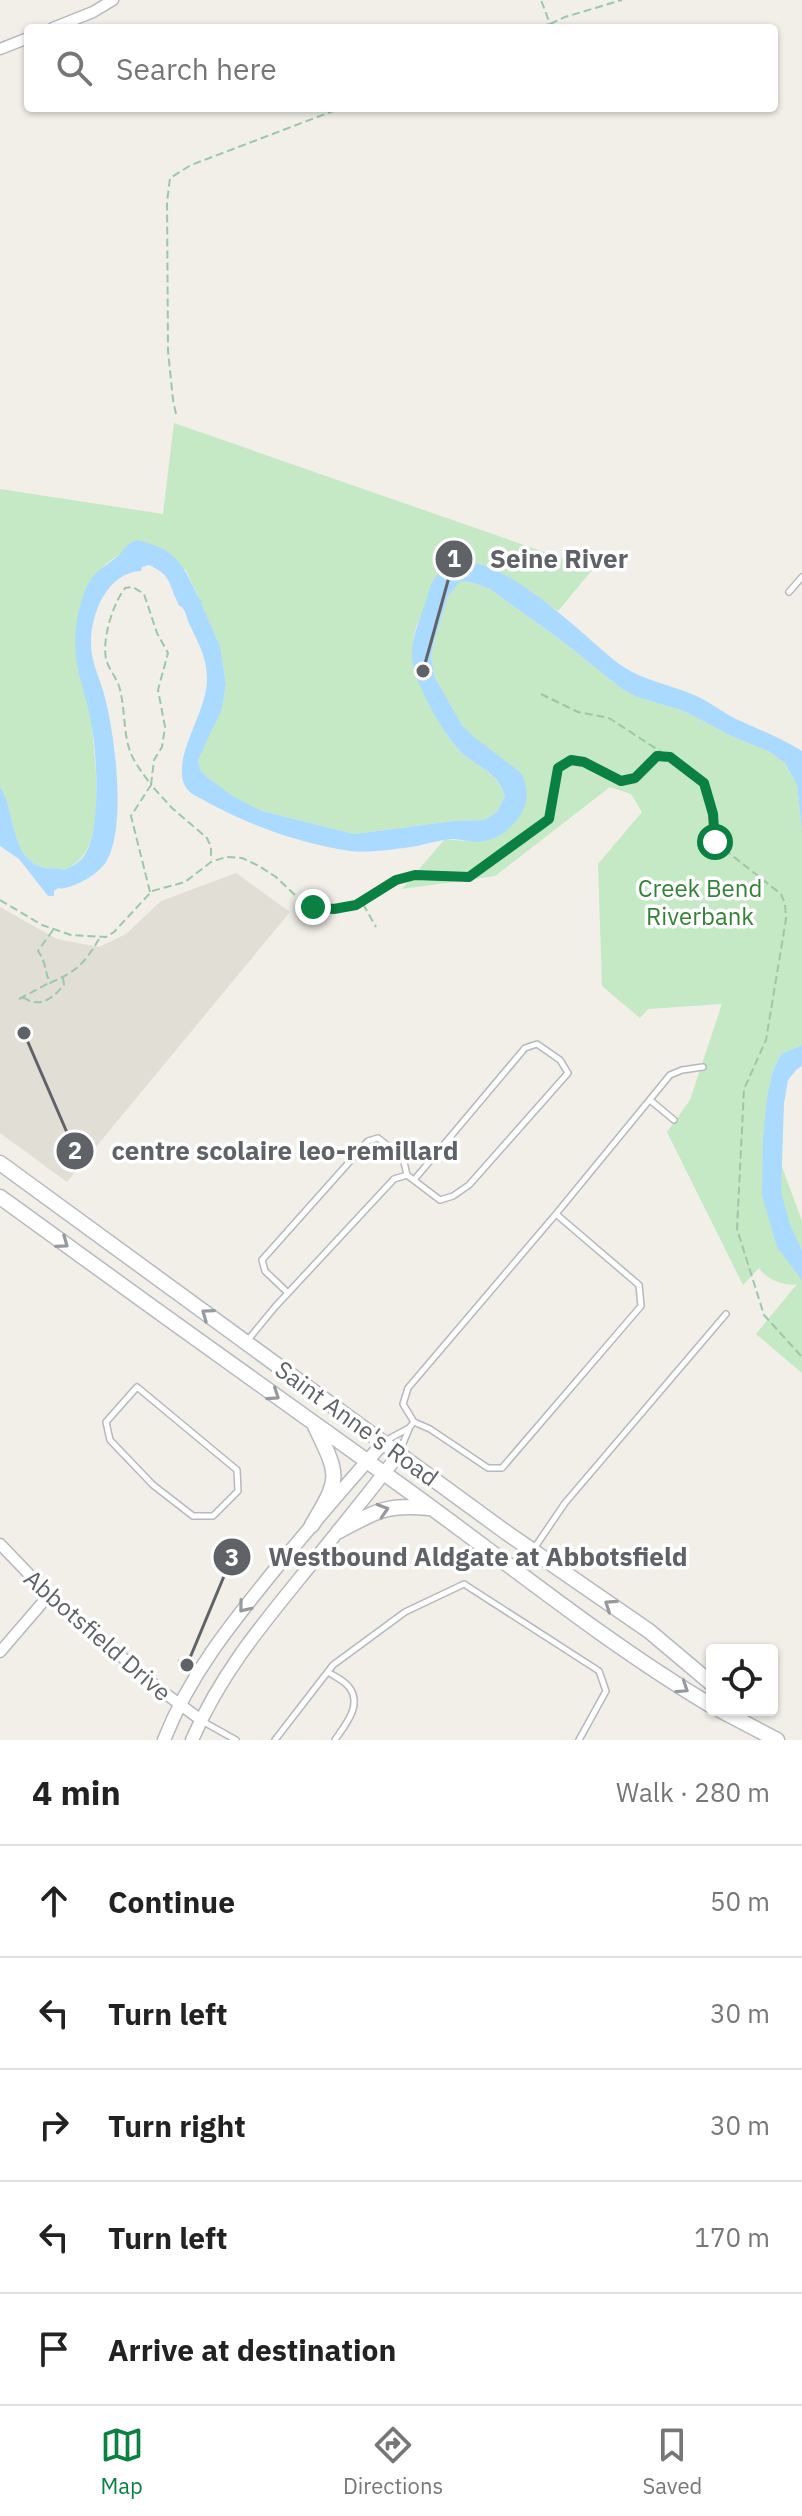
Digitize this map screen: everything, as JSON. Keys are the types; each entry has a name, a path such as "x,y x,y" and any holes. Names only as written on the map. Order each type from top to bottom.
{"main road":[{"name":"Saint Anne's Road","path":"0,1163 532,1551 649,1631 706,1679"},
{"name":"Saint Anne's Road","path":"0,1197 384,1473 585,1623 706,1702"},
{"path":"312,1525 330,1495 334,1467 313,1422"},
{"path":"339,1531 386,1507 431,1508"},
{"path":"731,1716 777,1740"},
{"path":"750,1716 777,1740"}],"street":[{"path":"63,24 113,0"},
{"path":"0,49 24,40"},
{"path":"164,1740 203,1661 231,1623 384,1442"},
{"path":"192,1740 223,1678 250,1640 399,1454"},
{"name":"Abbotsfield Drive","path":"0,1544 49,1595 201,1720"},
{"path":"0,1652 49,1595"}],"lane":[{"path":"789,592 802,577"},
{"path":"288,1293 265,1271 262,1260 368,1141 378,1138 403,1158 407,1175 440,1200 453,1196 469,1185 568,1073 560,1060 537,1044 525,1048 414,1180"},
{"path":"556,1214 639,1285 641,1306 502,1468 488,1468 430,1429 414,1422 403,1404 408,1388 670,1075 703,1067"},
{"path":"650,1100 674,1120"},
{"path":"246,1342 394,1179 407,1175"},
{"path":"532,1551 565,1503 726,1314"},
{"path":"137,1387 237,1470 238,1491 213,1516 193,1516 153,1485 110,1440 106,1422 137,1387"},
{"path":"399,1454 414,1422"},
{"path":"384,1442 409,1428"},
{"path":"275,1740 333,1665 405,1612 464,1584 599,1671 606,1691 579,1740"},
{"path":"328,1672 349,1686 355,1701 351,1715 335,1740"},
{"path":"201,1720 236,1740"}],"path":[{"path":"541,0 550,24 622,0"},
{"path":"176,414 168,351 167,202 170,178 191,165 330,112"},
{"path":"150,893 131,816 151,785 154,760 162,747 165,727 158,690 168,653 157,633 144,594 133,587 125,588 119,596 111,622 106,661 120,688 128,745 133,759 151,785 207,838 211,847 211,862"},
{"path":"541,694 578,712 609,718 704,783 713,814 715,842 781,894 785,904 786,919 766,1040 744,1089 737,1229 764,1315 802,1357"},
{"path":"0,900 42,925 71,935 100,938 114,932 159,887 185,882 211,862 226,857 242,858 276,877 313,907 334,909 356,905 396,880 415,875 469,877 549,819 558,768 571,760 584,762 621,781 635,778 657,756 670,757"},
{"path":"362,902 376,927"},
{"path":"50,983 45,973 46,964 38,951 54,929"},
{"path":"63,977 64,985 57,994 41,1004 21,998 82,966 100,938"},
{"path":"178,1660 187,1665"}],"shaded area":[{"path":"236,873 290,912 67,1182 0,1133 0,907 57,939 99,947 126,934 161,901"}],"green space":[{"path":"174,423 593,569 558,611 526,589 464,562 433,598 416,629 413,644 415,662 432,708 458,749 502,788 505,796 497,812 484,820 354,834 262,811 233,796 201,771 198,759 222,709 226,684 220,646 186,570 120,554 89,582 90,688 97,796 91,839 81,858 64,870 45,868 25,855 0,787 0,489 163,514"},
{"name":"Creek Bend Riverbank","path":"459,581 490,589 622,689 637,697 684,711 770,752 785,763 797,785 802,831 802,1045 781,1054 773,1071 765,1121 802,1221 802,1373 756,1334 797,1284 776,1281 759,1268 743,1285 667,1132 690,1100 722,1004 648,1009 640,1018 602,986 598,864 642,812 631,794 610,787 495,876 402,889 444,840 493,838 512,824 525,804 454,714 435,678 431,657 434,642 448,596"}],"water":[{"path":"137,540 169,553 182,566 202,601 220,646 226,684 222,709 198,760 201,771 233,796 262,811 354,834 484,820 497,812 505,796 497,780 453,742 426,698 413,665 414,638 428,594 443,569 465,562 492,569 522,585 630,671 700,697 736,719 802,751 802,831 797,785 785,763 770,752 684,711 637,697 622,689 490,589 460,581 448,596 434,642 431,657 435,678 462,725 521,773 526,786 526,799 516,821 499,836 485,841 453,839 366,851 313,844 259,826 194,795 184,784 183,760 206,692 207,671 185,611 179,606 168,580 149,565 142,567 141,571 129,573 110,587 97,609 91,633 93,658 109,715 115,758 118,805 112,847 106,862 93,875 70,887 59,888 54,891 54,896 48,896 19,859 0,846 0,787 19,844 33,863 64,870 82,858 94,828 96,771 90,714 76,656 77,619 91,579"},
{"path":"802,1045 802,1066 788,1080 784,1103 781,1192 790,1225 802,1250 802,1280 777,1247 762,1195 763,1138 773,1071 781,1054"}],"place":[{"name":"Seine River","path":"423,671"},
{"name":"centre scolaire leo-remillard","path":"24,1033"},
{"name":"Westbound Aldgate at Abbotsfield","path":"187,1665"}],"route":[{"path":"313,907 334,909 356,905 396,880 415,875 469,877 549,819 558,768 571,760 584,762 621,781 635,778 657,756 670,757 704,783 713,814 715,842"}]}
